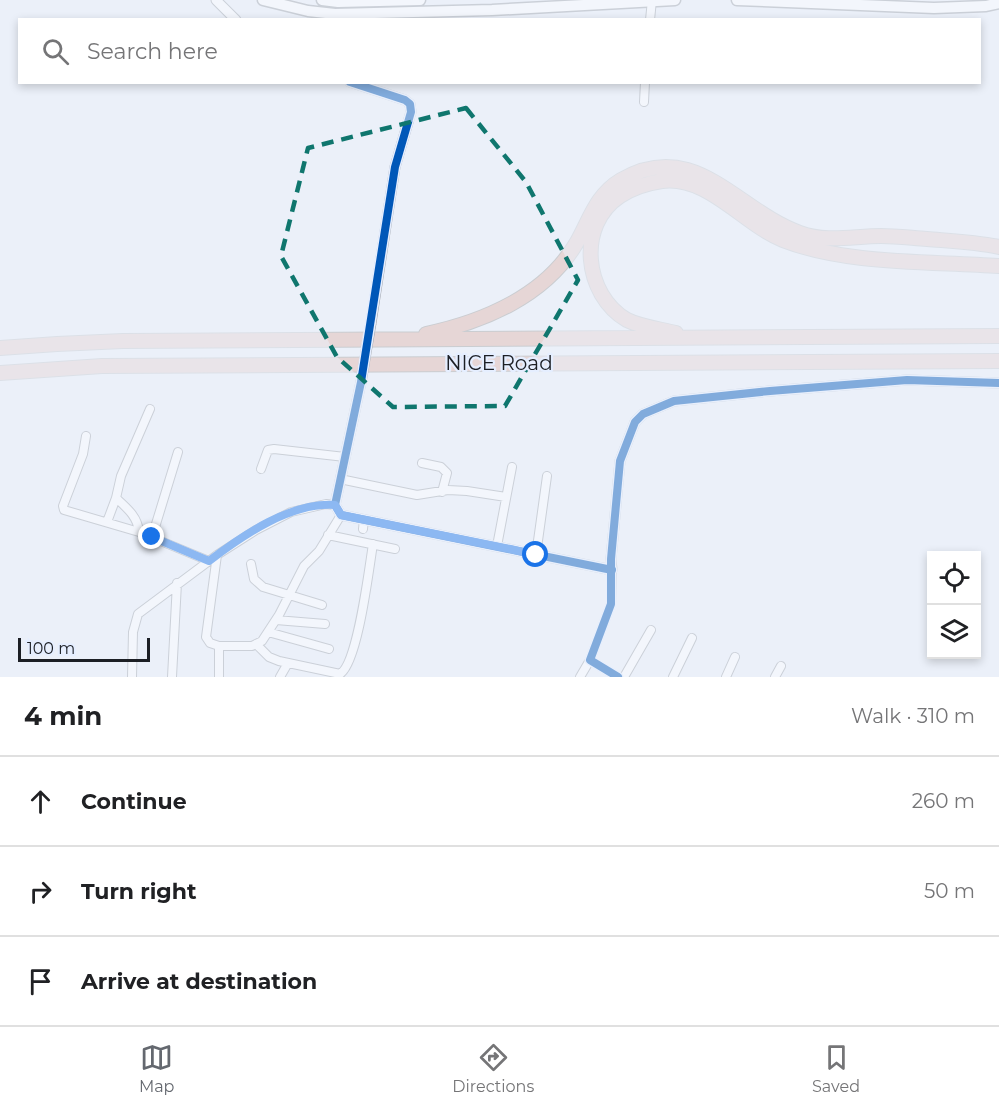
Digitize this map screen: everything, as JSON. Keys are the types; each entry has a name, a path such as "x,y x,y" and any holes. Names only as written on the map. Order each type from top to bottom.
{"highway":[{"path":"394,340 455,327 500,310 518,300 551,274 566,257 576,244 589,214 603,194 629,176 661,167 675,166 701,174 716,181 776,222 815,238 882,236 999,247"},
{"path":"695,338 628,320 606,300 594,279 591,268 591,244 603,213 619,196 653,182 665,180 690,183 715,196 771,235 812,250 848,256 999,266"},
{"name":"NICE Road","path":"0,348 123,341 999,336"},
{"name":"NICE Road","path":"0,372 102,366 999,361"}],"main road":[{"path":"263,0 308,11 335,14 469,11 675,0"},
{"path":"322,0 420,0"},
{"path":"737,0 934,8 986,6 999,3"}],"street":[{"path":"216,0 234,18"},
{"path":"650,18 652,0"},
{"path":"357,84 405,100 410,104 411,112 395,166 361,381 335,505 341,515 363,524 497,546 612,570"},
{"path":"644,102 645,84"},
{"path":"580,677 590,660 611,604 611,559 620,461 635,422 643,414 674,401 770,391 907,380 999,382"},
{"path":"107,522 121,476 150,409"},
{"path":"86,436 83,454 63,506 64,510 139,532 209,561"},
{"path":"261,469 266,453 274,448 345,457"},
{"path":"152,537 178,452"},
{"path":"422,463 441,467 447,473 442,492"},
{"path":"497,546 512,467"},
{"path":"536,555 547,476"},
{"path":"340,479 417,495 467,491 506,497"},
{"path":"116,498 135,518 139,524 139,532"},
{"path":"132,677 133,632 138,614 177,583 256,530 291,512 326,504 335,505"},
{"path":"217,555 206,637 210,643 219,646 252,646 262,641 290,595 304,566 319,551 341,515"},
{"path":"328,535 395,549"},
{"path":"256,644 269,657 279,661 322,674 340,674 345,671 354,651 373,544"},
{"path":"252,564 254,579 263,587 322,605"},
{"path":"172,677 177,583"},
{"path":"276,620 325,624"},
{"path":"624,677 651,630"},
{"path":"268,632 329,649"},
{"path":"673,677 692,638"},
{"path":"219,646 219,677"},
{"path":"726,677 735,657"},
{"path":"590,660 618,677"},
{"path":"280,677 288,663"},
{"path":"776,677 781,666"}],"highlighted area":[{"path":"466,108 526,182 578,280 505,406 393,407 337,357 281,256 308,148"}],"cycle path":[{"path":"356,84 405,100 410,104 411,112 395,167 361,382 335,505 341,515 612,570"},
{"path":"618,677 590,660 611,604 611,559 620,461 635,422 643,414 674,401 770,391 907,380 999,383"}],"route":[{"path":"152,537 209,561 256,530 291,512 326,504 335,505 341,515 536,555"}]}
